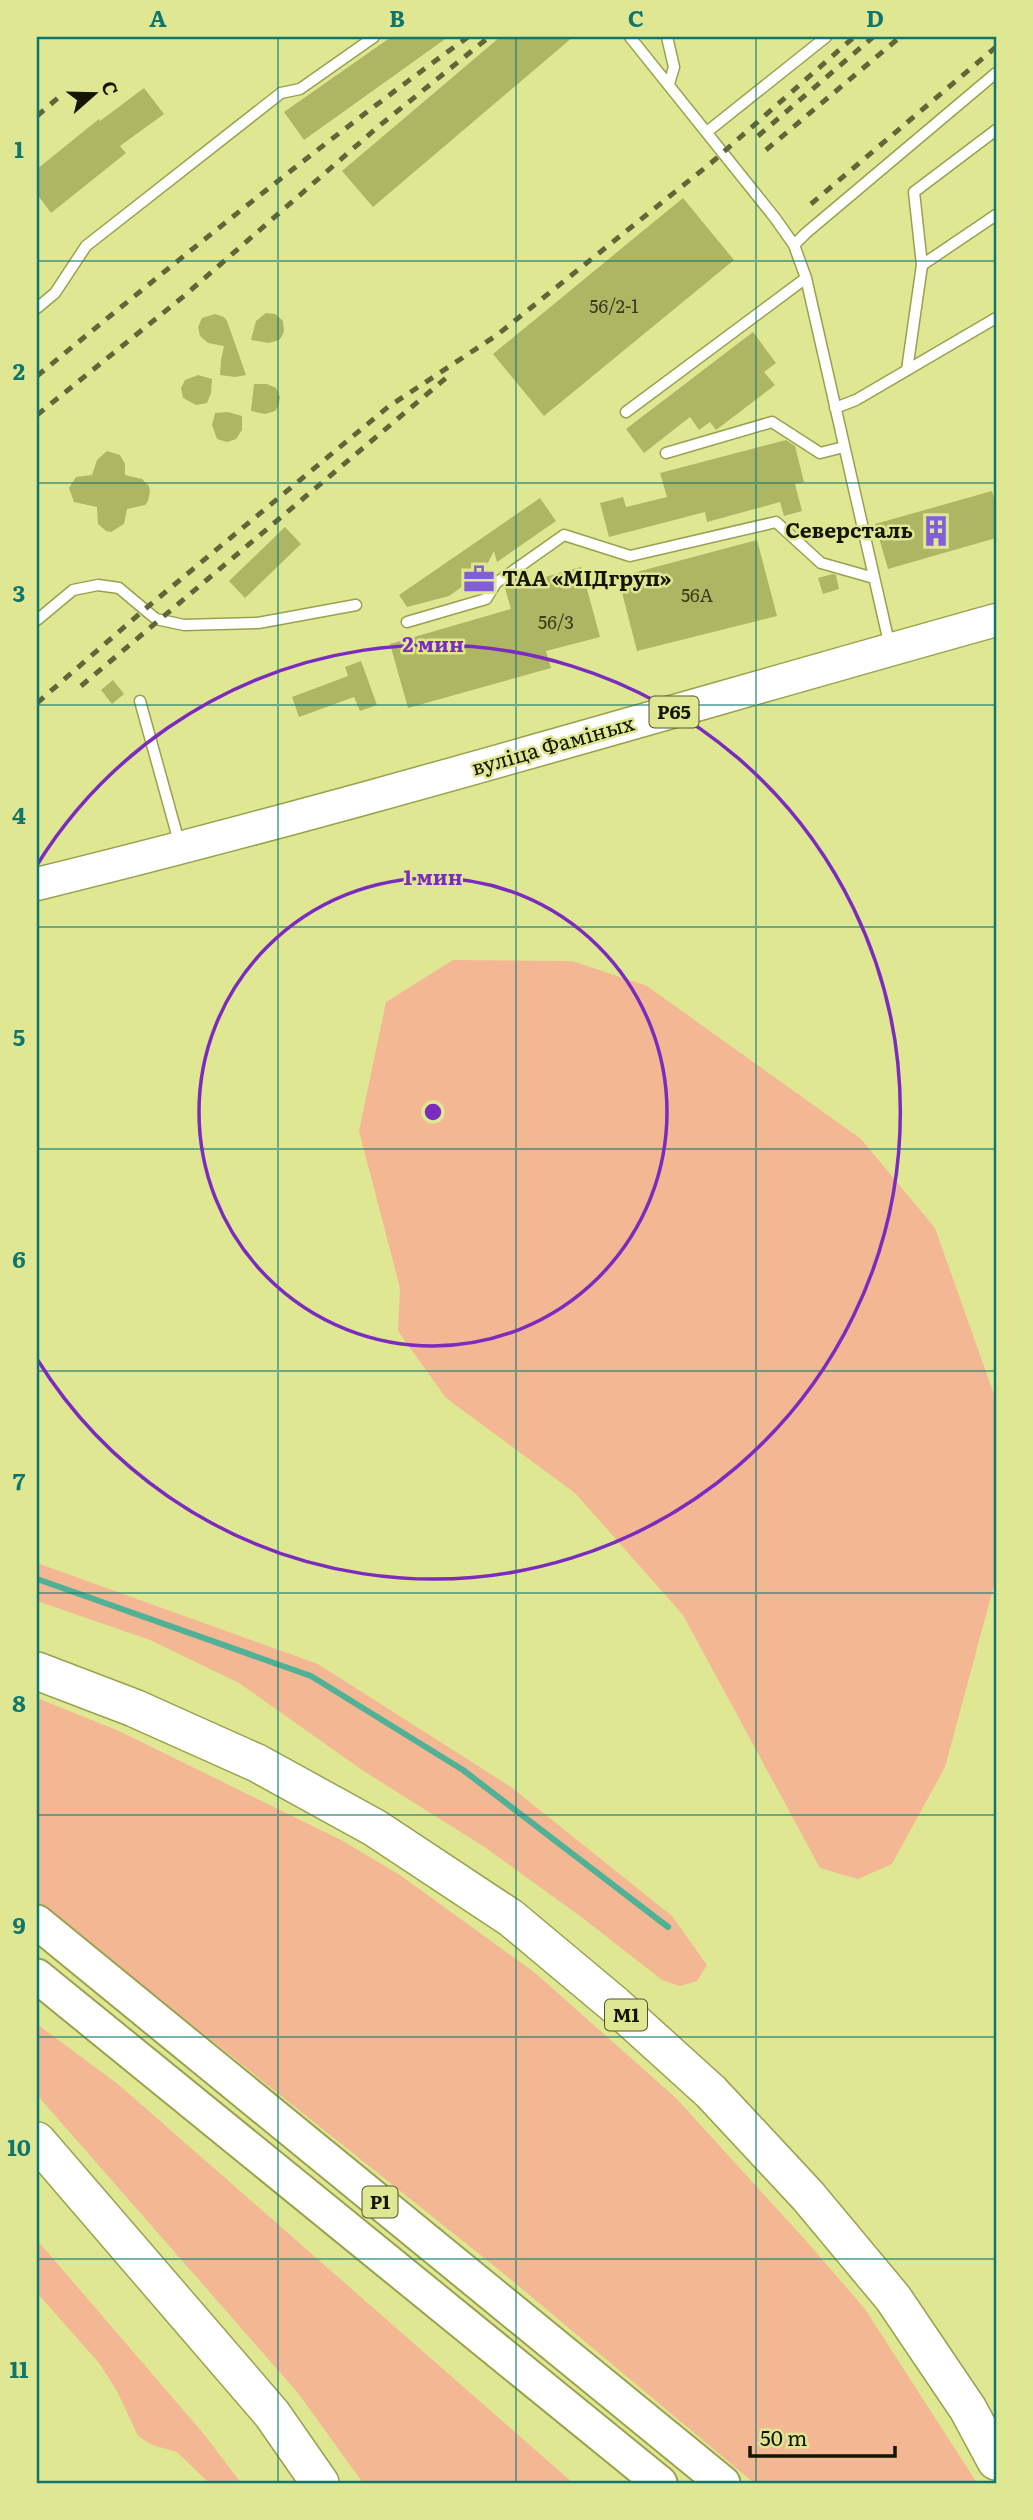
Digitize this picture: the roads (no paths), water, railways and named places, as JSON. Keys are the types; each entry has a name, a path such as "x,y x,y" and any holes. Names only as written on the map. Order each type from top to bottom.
{"highway":[{"name":"М1","path":"37,1671 134,1708 257,1763 375,1828 511,1918 615,2005 711,2092 808,2196 893,2298 968,2409 996,2461"},
{"name":"Р1","path":"37,1922 723,2483"},
{"name":"Р1","path":"37,1976 660,2483"},
{"path":"37,2141 272,2414 320,2483"}],"main road":[{"name":"вуліца Фаміных","path":"181,848 996,620"},
{"name":"Р65","path":"37,884 181,848"}],"lane":[{"path":"37,307 55,293 86,246 281,93 300,89 374,37"},
{"path":"630,37 708,131 794,245 806,278 891,650"},
{"path":"667,37 674,67 669,84"},
{"path":"708,131 826,37"},
{"path":"794,245 996,73"},
{"path":"908,370 922,265 914,192 996,130"},
{"path":"922,265 996,215"},
{"path":"626,412 806,278"},
{"path":"835,408 856,400 996,318"},
{"path":"666,453 772,422 820,453 844,447"},
{"path":"407,622 486,598 496,583 564,535 630,556 776,522 821,563 874,578"},
{"path":"37,620 73,590 98,585 119,588 156,619 184,625 258,623 356,605"},
{"path":"140,701 181,848"}],"waterway":[{"path":"37,1579 311,1676 463,1770 668,1927"}],"railway":[{"path":"37,376 304,161 468,37"},
{"path":"37,415 184,296 379,126 489,37"},
{"path":"37,703 145,609 388,407 497,335 711,163 854,37"},
{"path":"758,136 873,37"},
{"path":"766,150 900,37"},
{"path":"811,204 996,47"},
{"path":"37,116 66,91"},
{"path":"81,686 446,378"}],"place":[{"name":"Северсталь","path":"936,531"},
{"name":"ТАА «МІДгруп»","path":"479,579"}]}
